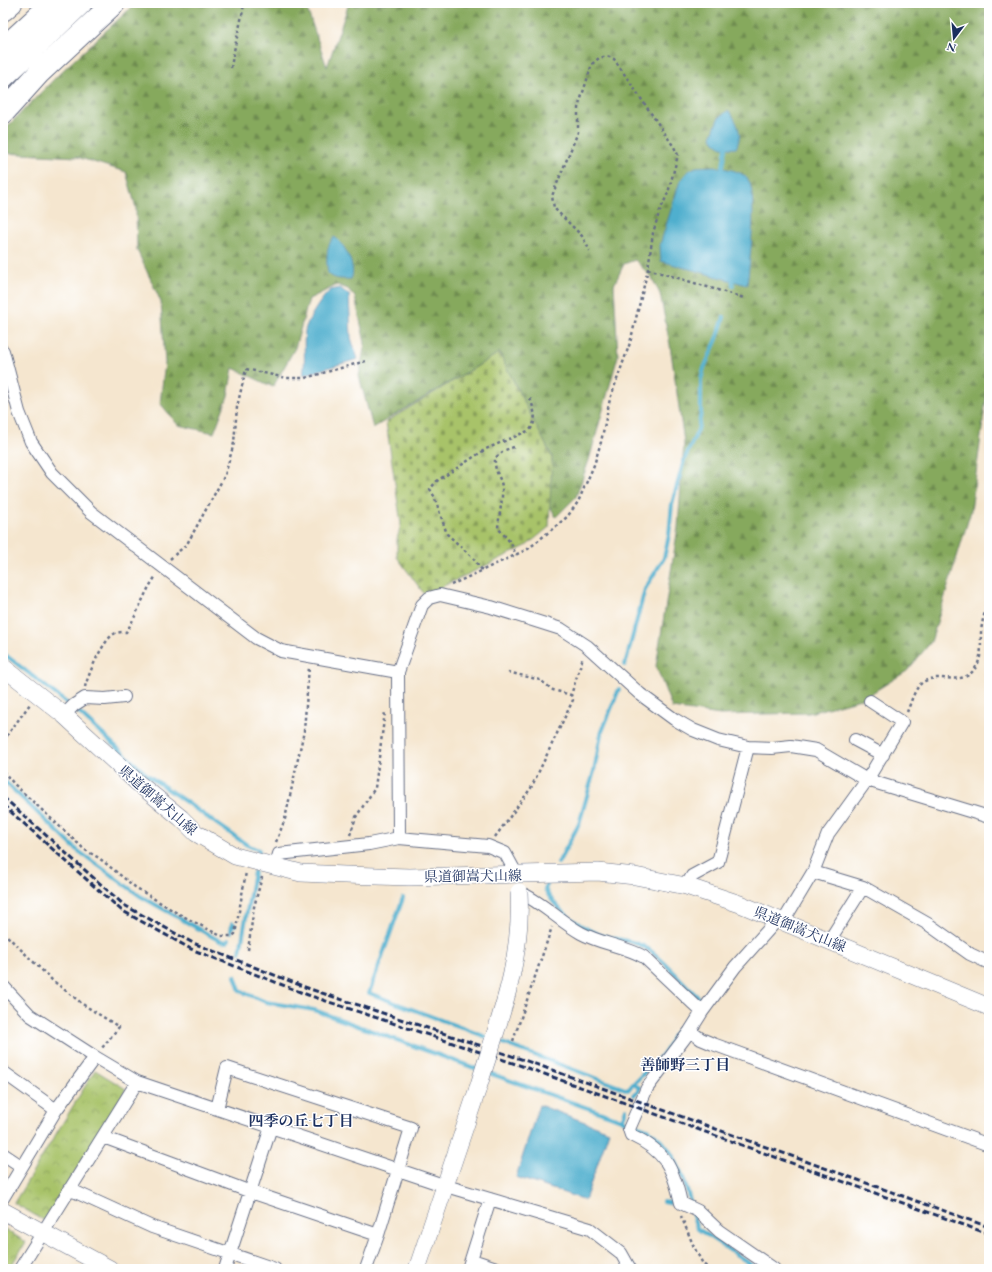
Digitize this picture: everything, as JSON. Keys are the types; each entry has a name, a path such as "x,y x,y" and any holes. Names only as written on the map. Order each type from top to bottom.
{"highway":[{"path":"3,10 11,3"},
{"path":"3,49 53,3"},
{"path":"3,77 81,3"},
{"path":"3,113 39,73 114,3"}],"main road":[{"name":"県道御嵩犬山線","path":"3,667 37,694 72,708 138,784 181,818 196,833 234,856 267,862 301,873 401,877 598,872 635,876 686,886 780,921 989,1007"},
{"path":"417,1269 478,1088 516,959 521,920 517,875"},
{"path":"3,1211 110,1269"}],"street":[{"path":"3,351 19,412 31,442 52,473 91,512 256,638 281,651 310,658 398,672"},
{"path":"399,838 398,672 422,605 429,598 440,595 491,607 561,629 587,646 640,694 674,719 718,740 748,747 772,748 791,746 816,750 867,780 989,817"},
{"path":"72,708 105,699 124,697"},
{"path":"774,1269 718,1231 698,1211 681,1203 677,1184 664,1157 649,1144 631,1135 629,1129 647,1088 690,1031 735,967 780,921 813,872 828,834 867,780 902,722 870,701"},
{"path":"856,740 883,755"},
{"path":"686,886 692,876 718,862 748,747"},
{"path":"267,862 279,854 350,846 399,838 488,846 505,853 517,875"},
{"path":"813,872 863,887 928,924 970,954 989,962"},
{"path":"829,941 863,887"},
{"path":"519,892 533,898 579,932 596,940 633,951 644,957 702,1012"},
{"path":"3,986 30,1015 94,1057 137,1082 446,1186 590,1229 621,1254 630,1269"},
{"path":"690,1031 701,1039 713,1044 989,1145"},
{"path":"3,1198 56,1110 94,1057"},
{"path":"217,1109 227,1068 411,1128 399,1170 366,1269"},
{"path":"3,1072 56,1110"},
{"path":"20,1269 137,1082"},
{"path":"225,1269 271,1127"},
{"path":"103,1137 251,1192 378,1235"},
{"path":"3,1154 21,1166"},
{"path":"69,1189 152,1227 274,1269"},
{"path":"490,1199 470,1264 499,1269"}],"path":[{"path":"231,68 235,44 241,28 244,3"},
{"path":"446,596 449,587 528,549 567,517 578,502 594,465 601,442 610,399 630,343 648,269 657,220 668,193 678,155 614,59 607,56 598,58 592,64 578,108 578,132 552,196 554,208 582,236 590,251"},
{"path":"648,269 744,298"},
{"path":"72,708 110,637 115,633 126,632 134,621 148,587 163,566 187,544 225,475 234,443 237,407 246,369 286,378 304,378 366,361"},
{"path":"482,570 472,557 446,534 434,496 430,489 438,481 486,449 530,430 536,418 530,398"},
{"path":"514,447 505,450 495,458 494,465 502,486 501,511 498,528 511,543 516,555"},
{"path":"902,722 918,688 924,681 933,679 955,680 964,678 975,668 981,657 981,625 989,601"},
{"path":"488,846 531,788 572,700 571,694 587,646"},
{"path":"248,950 255,901 270,853 279,836 292,788 304,731 310,658"},
{"path":"508,672 540,680 553,690 571,694"},
{"path":"3,741 37,694"},
{"path":"350,846 350,834 356,817 375,788 379,771 384,716 388,704 398,700"},
{"path":"3,771 14,784 85,850 99,858 135,887 178,913 221,936 232,936 235,934 267,862"},
{"path":"513,1041 557,916"},
{"path":"3,932 52,980 84,1004 119,1027 94,1057"},
{"path":"681,1203 681,1219 703,1264 710,1269"}],"green space":[{"path":"136,3 305,3 327,67 349,3 989,3 989,377 971,511 931,642 907,671 864,698 809,713 720,715 672,708 656,666 678,527 684,442 670,345 660,294 652,278 635,260 624,264 614,285 618,356 589,460 576,497 556,517 549,505 552,457 499,353 373,428 359,376 365,343 355,297 348,289 337,285 309,299 295,348 273,387 233,368 228,396 214,433 178,425 160,403 165,363 161,302 137,250 136,208 126,172 77,157 3,153 3,131 60,73"},
{"path":"499,353 552,457 549,527 526,546 425,595 397,557 397,539 401,524 386,422"},
{"path":"95,1070 126,1089 45,1221 14,1203"},
{"path":"3,1228 26,1242 9,1269 3,1269"}],"water":[{"path":"727,111 731,113 739,130 739,138 736,148 722,147 711,137 718,119"},
{"path":"715,166 732,170 744,175 751,186 753,213 747,285 661,261 660,245 680,181 688,171 696,167"},
{"path":"334,237 342,244 351,262 351,279 336,278 328,273 328,249 331,240"},
{"path":"340,288 349,295 351,338 358,359 303,375 304,337 306,327 324,297 331,290"},
{"path":"539,1105 609,1131 585,1200 516,1177"}],"waterway":[{"path":"722,172 726,148"},
{"path":"732,277 733,286"},
{"path":"625,665 645,589 664,558 669,535 672,504 684,460 698,430 701,412 701,380 704,368 717,339 724,317"},
{"path":"3,653 77,711 146,774 247,845 259,850 259,853"},
{"path":"558,863 579,824 594,771 601,734 619,689"},
{"path":"3,780 77,850 140,896 220,941 227,942 229,939"},
{"path":"240,952 254,872"},
{"path":"547,885 545,889 549,896 567,916 590,931 604,936 630,941 648,949 699,998"},
{"path":"403,898 369,993 489,1038"},
{"path":"231,932 232,923 235,925"},
{"path":"235,976 240,991 266,1002 314,1010 480,1070"},
{"path":"633,1084 666,1051 672,1037 690,1015"},
{"path":"497,1041 628,1090 633,1084 640,1088 634,1095"},
{"path":"486,1072 647,1129 663,1142 674,1158 683,1177 694,1222 698,1229 758,1269"},
{"path":"622,1121 626,1109"},
{"path":"663,1202 669,1203 675,1200"}],"railway":[{"path":"3,797 124,905 193,943 310,989 524,1060 989,1227"},
{"path":"3,805 121,910 191,949 308,995 522,1066 989,1234"}],"district":[{"name":"善師野三丁目","path":"685,1065"},
{"name":"四季の丘七丁目","path":"301,1121"}]}
